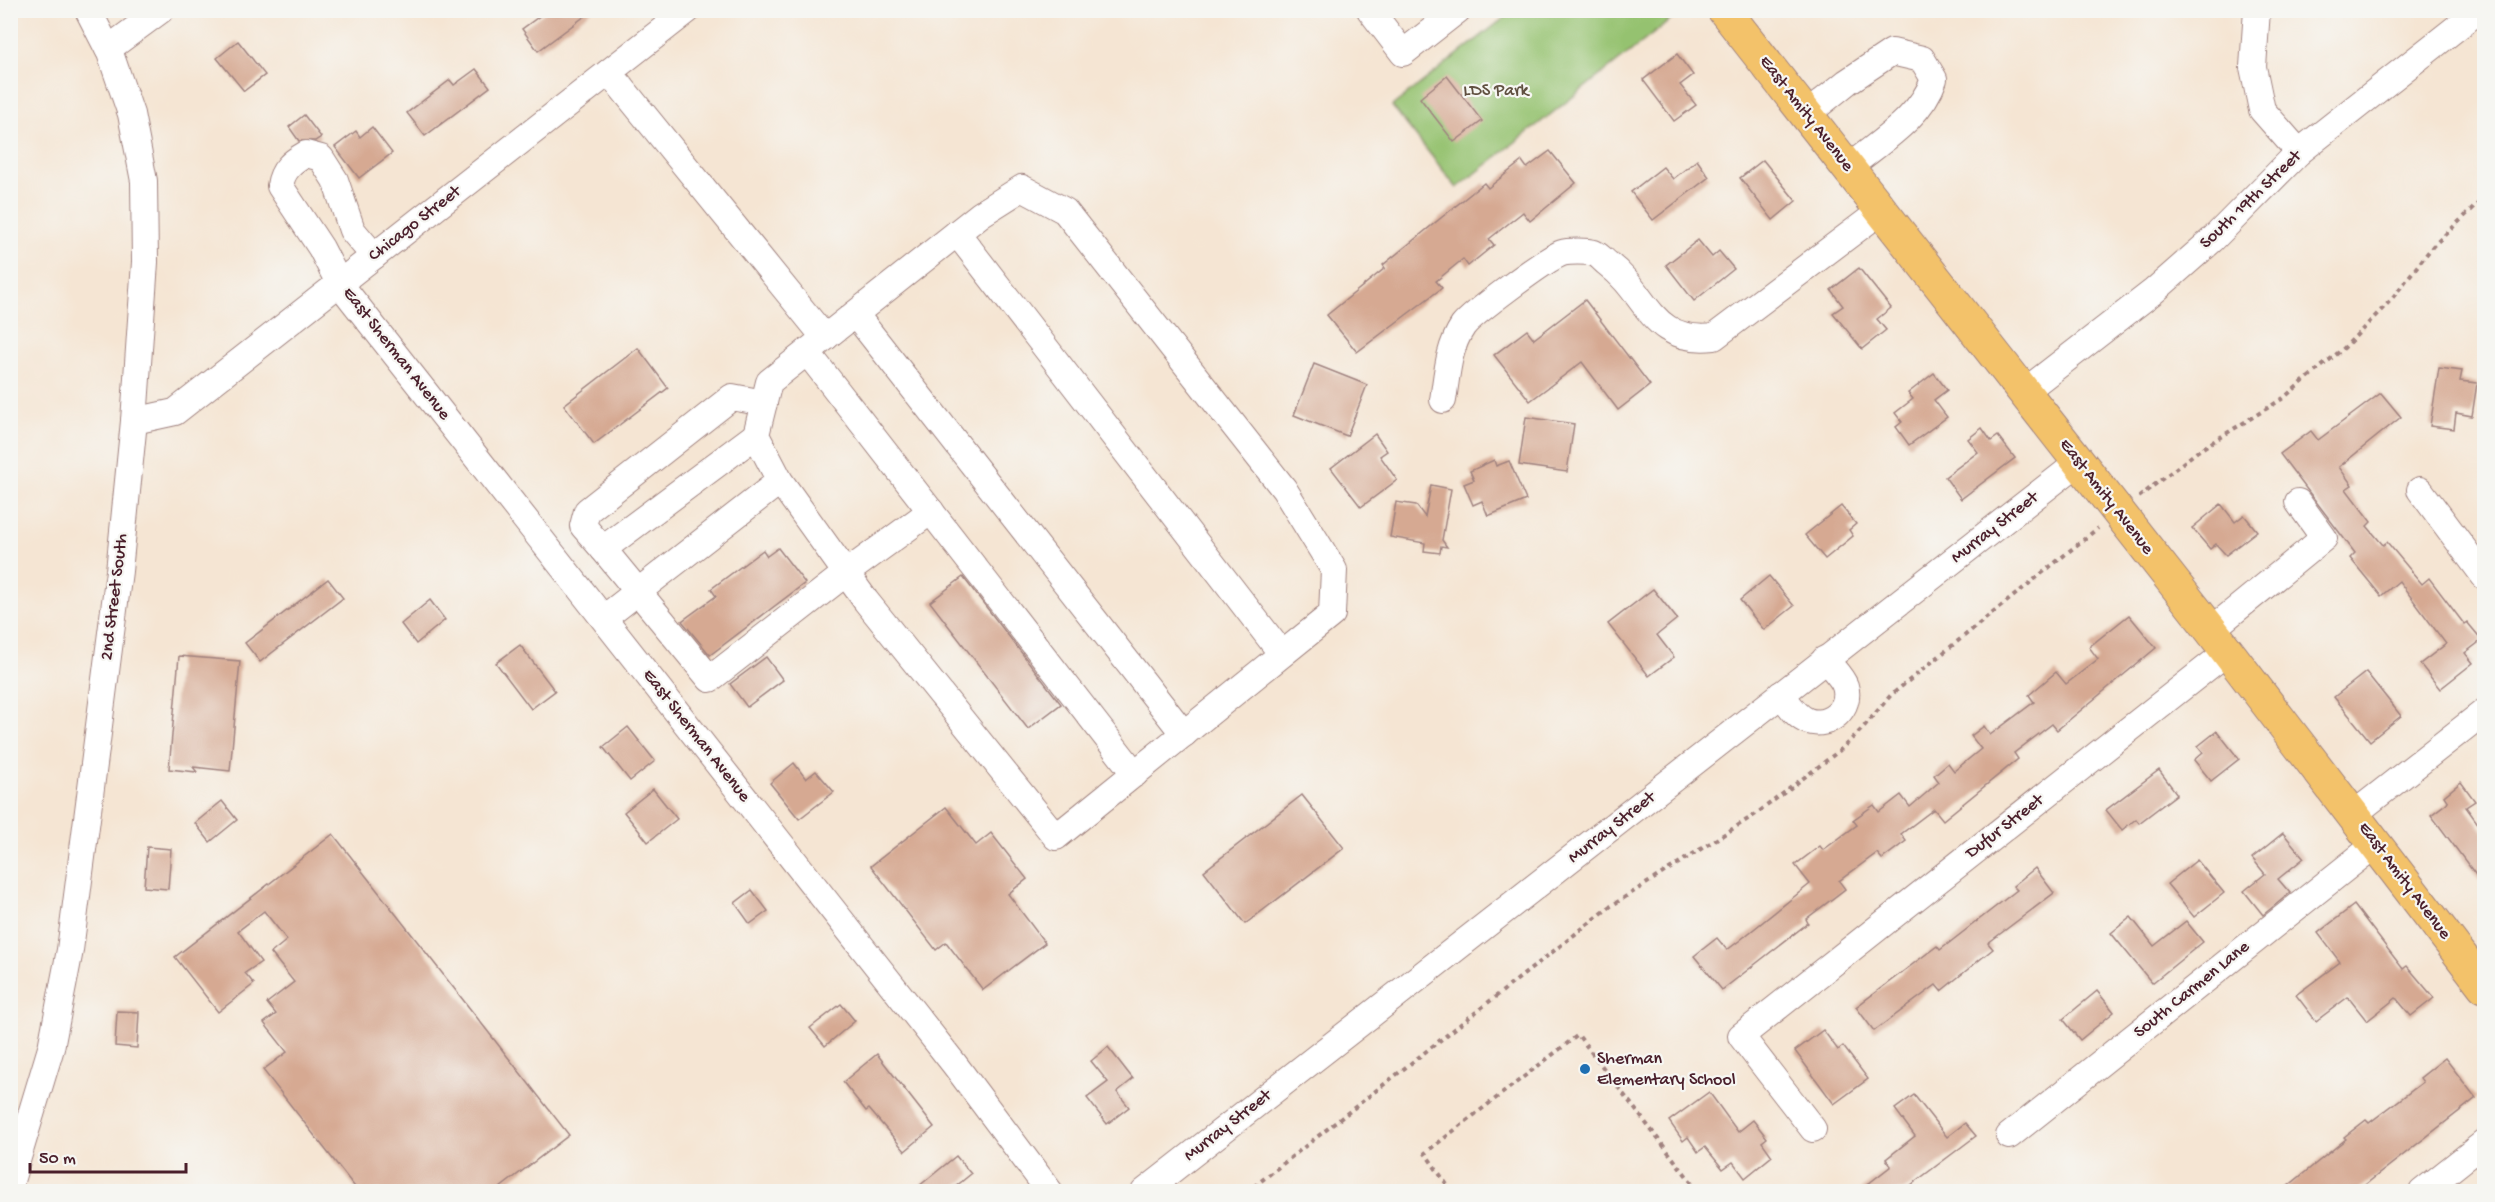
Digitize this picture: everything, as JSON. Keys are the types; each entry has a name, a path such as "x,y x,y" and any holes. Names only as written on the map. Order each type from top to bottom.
{"main road":[{"name":"East Amity Avenue","path":"1724,10 2354,814 2484,986"}],"street":[{"name":"2nd Street South","path":"10,1184 51,1048 70,950 119,571 134,422 146,262 144,181 131,114 108,49 88,10"},
{"path":"108,49 134,19 161,10"},
{"name":"Chicago Street","path":"134,422 175,412 688,10"},
{"path":"1370,10 1403,53 1458,10"},
{"path":"2257,10 2253,67 2262,110 2299,152"},
{"name":"South 19th Street","path":"2024,392 2154,291 2212,240 2299,152 2479,10"},
{"path":"1806,115 1847,82 1892,52 1922,59 1934,79 1928,98 1915,113 1848,168"},
{"path":"609,72 816,345 931,511 1135,774"},
{"name":"East Sherman Avenue","path":"374,256 352,230 334,180 321,158 306,154 293,161 281,176 280,186 321,248 339,283 955,1065 1050,1191"},
{"path":"603,549 756,435 769,382 957,232 1022,188 1065,211 1284,489 1334,570 1332,614 1056,837 846,573 780,481 756,435"},
{"path":"1443,400 1452,348 1464,325 1536,268 1563,252 1593,253 1617,271 1657,320 1673,333 1701,338 1714,337 1881,211"},
{"path":"957,232 1282,654"},
{"path":"855,314 1184,734"},
{"path":"764,403 732,397 588,511 583,526 636,593 710,679 846,573 931,511"},
{"name":"Murray Street","path":"1144,1191 2079,462"},
{"path":"604,618 780,481"},
{"path":"2420,490 2484,576"},
{"name":"Dufur Street","path":"1813,1129 1741,1036 2219,641 2324,538 2298,502"},
{"path":"1781,694 1794,712 1809,722 1818,723 1835,717 1845,702 1846,693 1844,684 1825,659"},
{"path":"2354,814 2484,712"},
{"name":"South Carmen Lane","path":"2009,1136 2376,844"},
{"path":"2422,1191 2484,1143"}],"path":[{"path":"2138,497 2198,451 2282,399 2344,348 2390,301 2433,246 2484,198"},
{"path":"1247,1191 1611,906 1756,814 1839,751 1860,731 1891,694 2098,528"},
{"path":"1452,1191 1425,1153 1578,1035 1699,1191"}],"green space":[{"name":"LDS Park","path":"1513,11 1682,11 1457,188 1392,106"}],"building":[{"path":"548,10 593,10 538,51 522,29"},
{"path":"238,41 265,75 244,91 217,58"},
{"path":"1677,54 1693,75 1680,85 1696,105 1674,121 1643,80"},
{"path":"476,69 490,87 425,136 407,113 450,80 454,85"},
{"path":"1447,76 1482,121 1454,142 1420,98"},
{"path":"304,115 321,137 315,141 299,141 289,127"},
{"path":"372,127 392,153 359,178 335,147 356,131 360,137"},
{"path":"1550,151 1576,183 1530,221 1523,212 1489,239 1494,245 1468,266 1463,259 1436,281 1442,288 1357,352 1327,315 1385,268 1383,265 1484,183 1488,188 1522,161 1527,168"},
{"path":"1697,160 1709,177 1653,220 1631,192 1663,167 1673,179"},
{"path":"1763,160 1796,201 1773,220 1740,178"},
{"path":"1698,240 1712,257 1719,251 1734,269 1694,301 1666,265"},
{"path":"1859,268 1891,308 1877,319 1886,330 1862,349 1833,313 1843,306 1831,290"},
{"path":"1585,300 1650,385 1618,410 1582,362 1530,401 1494,355 1527,330 1534,339"},
{"path":"638,348 668,388 594,444 564,405"},
{"path":"1314,364 1367,385 1347,436 1294,415"},
{"path":"2439,368 2462,371 2460,381 2477,383 2472,416 2456,413 2454,429 2430,426"},
{"path":"1934,373 1947,390 1934,400 1947,417 1909,445 1896,427 1902,422 1895,413 1913,399 1908,393"},
{"path":"2381,393 2401,417 2339,467 2352,485 2346,489 2371,522 2367,526 2383,545 2387,542 2422,584 2429,578 2464,624 2467,622 2482,640 2465,653 2473,663 2440,689 2420,664 2446,644 2399,581 2381,596 2350,558 2355,553 2280,454 2311,431 2318,440"},
{"path":"1526,417 1574,424 1567,472 1519,465"},
{"path":"1982,428 1991,441 1998,436 2015,458 1961,499 1945,477 1978,452 1968,439"},
{"path":"1375,434 1387,451 1380,456 1397,480 1361,507 1331,468"},
{"path":"1494,460 1496,466 1509,461 1526,500 1488,516 1482,501 1473,505 1464,484 1474,480 1470,471"},
{"path":"1431,485 1451,489 1442,540 1447,547 1441,546 1440,553 1424,551 1425,543 1390,537 1396,502 1416,505 1425,517"},
{"path":"2221,504 2235,522 2244,515 2257,531 2226,555 2216,544 2210,549 2192,528"},
{"path":"1841,506 1856,524 1849,530 1853,536 1825,559 1805,535"},
{"path":"778,548 805,583 710,655 682,621 716,596 711,589 763,550 767,556"},
{"path":"1769,576 1794,606 1764,630 1740,600"},
{"path":"963,577 1061,704 1028,729 930,602"},
{"path":"328,579 343,598 260,662 245,643"},
{"path":"1653,589 1677,619 1657,635 1674,657 1649,676 1608,624"},
{"path":"430,600 445,620 416,644 401,624"},
{"path":"2129,615 2156,648 2057,730 2052,724 2014,753 2018,759 1943,820 1934,809 1901,834 1906,841 1882,859 1877,853 1839,881 1845,889 1806,919 1808,923 1722,990 1694,956 1717,938 1727,950 1810,884 1795,865 1820,846 1823,850 1857,825 1853,820 1874,805 1879,812 1901,795 1910,807 1939,782 1934,775 1948,763 1954,771 1981,749 1971,736 1984,726 1990,735 2034,702 2029,695 2056,672 2066,684 2098,659 2089,647"},
{"path":"520,645 555,691 531,709 496,663"},
{"path":"179,656 240,661 230,771 193,767 197,772 169,769"},
{"path":"766,657 783,680 747,707 730,684"},
{"path":"2366,672 2401,716 2370,741 2334,697"},
{"path":"628,727 655,761 630,781 603,747"},
{"path":"2217,731 2239,759 2211,781 2194,760 2203,752 2198,746"},
{"path":"794,763 806,779 816,771 834,792 799,819 770,783"},
{"path":"2159,770 2177,794 2139,823 2136,819 2122,830 2106,810"},
{"path":"2461,782 2475,801 2466,807 2484,832 2484,886 2431,815 2448,802 2444,796"},
{"path":"653,789 677,819 648,842 624,812"},
{"path":"1302,795 1344,848 1245,924 1204,871"},
{"path":"222,801 237,820 210,842 195,823"},
{"path":"946,807 976,845 991,833 1027,879 1008,894 1045,943 983,990 946,942 936,950 871,866"},
{"path":"2283,833 2304,858 2278,879 2290,893 2263,915 2244,891 2265,874 2252,858"},
{"path":"333,834 569,1135 496,1191 358,1191 263,1070 287,1052 264,1023 276,1014 267,1003 294,982 271,953 287,940 264,911 238,931 261,962 245,973 254,984 218,1012 175,957"},
{"path":"147,847 171,849 168,889 144,887"},
{"path":"2197,860 2224,893 2194,917 2167,884"},
{"path":"2035,868 2054,893 1988,943 1993,949 1941,991 1936,985 1874,1031 1856,1007 1937,946 1940,950 2017,890 2013,886"},
{"path":"752,890 768,911 750,924 735,903"},
{"path":"2354,905 2403,969 2407,966 2434,998 2411,1016 2396,998 2367,1021 2348,997 2316,1021 2296,995 2340,962 2318,933"},
{"path":"2131,917 2154,946 2186,921 2203,942 2152,983 2111,933"},
{"path":"2097,991 2114,1012 2080,1040 2063,1019"},
{"path":"841,1004 855,1021 825,1046 810,1028"},
{"path":"117,1011 139,1012 137,1048 115,1046"},
{"path":"1823,1030 1838,1050 1843,1046 1868,1079 1834,1104 1795,1051"},
{"path":"1108,1047 1133,1079 1117,1092 1129,1107 1107,1124 1087,1098 1108,1082 1091,1061"},
{"path":"877,1054 934,1127 905,1151 869,1109 866,1111 843,1082"},
{"path":"2445,1058 2476,1098 2357,1191 2282,1191 2346,1139 2344,1137 2366,1120 2369,1123 2423,1082 2420,1078"},
{"path":"1709,1092 1738,1132 1753,1120 1767,1138 1762,1142 1772,1156 1745,1178 1733,1162 1723,1169 1705,1147 1698,1152 1688,1137 1683,1141 1669,1121"},
{"path":"1914,1095 1947,1137 1965,1123 1976,1136 1903,1191 1859,1191 1891,1166 1886,1159 1915,1136 1895,1109"},
{"path":"956,1156 971,1174 950,1191 913,1191"}],"place":[{"name":"Sherman Elementary School","path":"1585,1069"}]}
